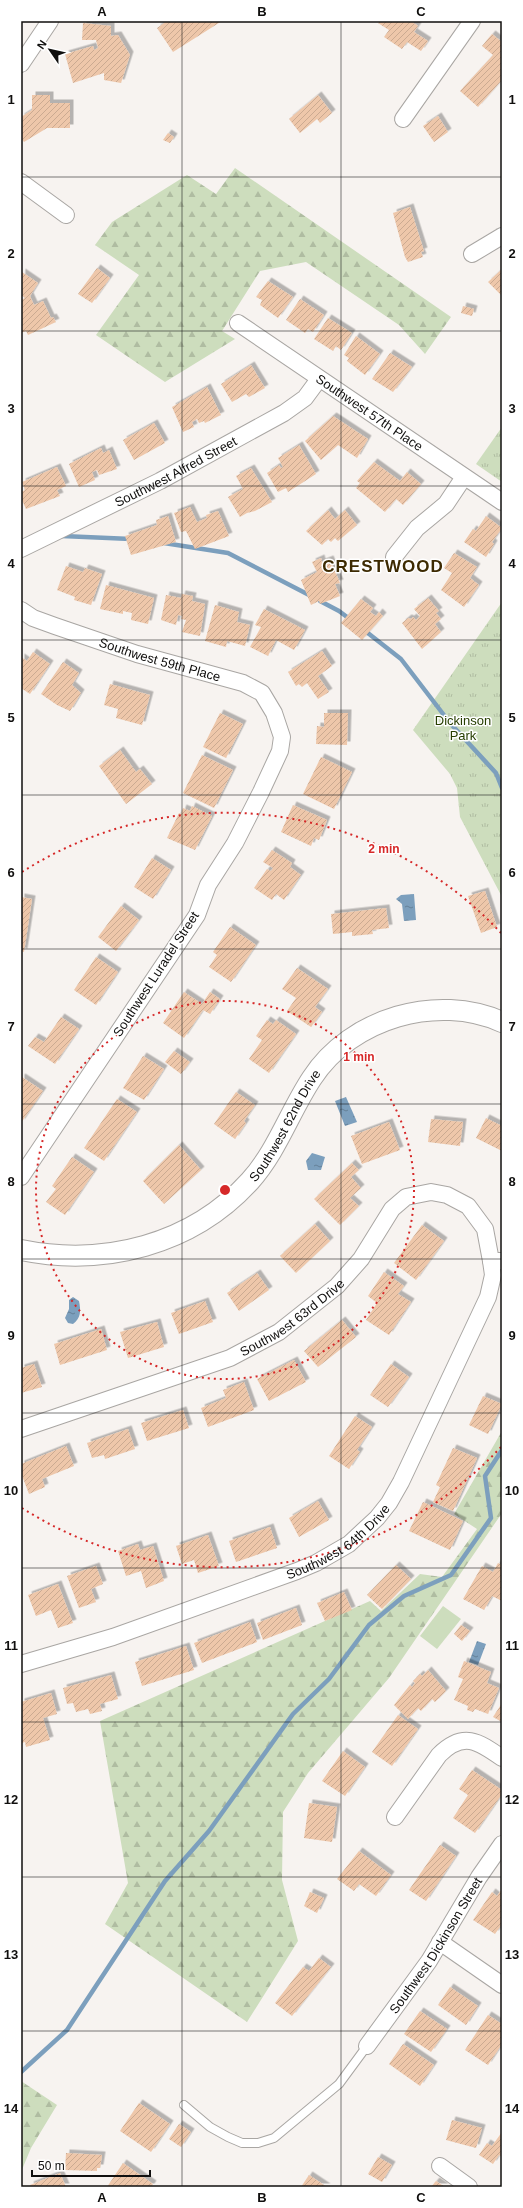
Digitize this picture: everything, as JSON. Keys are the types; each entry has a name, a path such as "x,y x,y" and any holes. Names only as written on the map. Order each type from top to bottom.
{"street":[{"path":"21,64 50,21"},
{"path":"403,119 472,21"},
{"path":"21,182 66,215"},
{"path":"472,254 502,236"},
{"name":"Southwest 57th Place","path":"238,323 502,502"},
{"name":"Southwest Alfred Street","path":"21,549 160,481 284,413 305,398 319,379"},
{"path":"394,558 417,528 444,507 464,477"},
{"name":"Southwest 59th Place","path":"21,610 33,618 137,654 242,683"},
{"name":"Southwest Luradel Street","path":"21,1177 196,914 208,885 235,842 261,792 280,750 282,737 274,713 262,693 242,683"},
{"name":"Southwest 62nd Drive","path":"21,1250 50,1255 94,1256 134,1250 168,1238 211,1214 249,1182 268,1156 312,1077 340,1044 392,1018 428,1010 468,1013 502,1022"},
{"name":"Southwest 63rd Drive","path":"21,1429 230,1358 279,1332 337,1286 361,1259 392,1209 406,1197 418,1193 431,1192 452,1197 468,1206 485,1229 496,1261"},
{"name":"Southwest 64th Drive","path":"21,1664 113,1637 297,1571 316,1563 349,1544 377,1518 401,1482 488,1297 496,1261"},
{"path":"395,1817 447,1746 459,1741 469,1740 478,1742 502,1758"},
{"name":"Southwest Dickinson Street","path":"367,2046 440,1942 479,1877 502,1844"},
{"path":"440,1942 502,1985"},
{"path":"440,2166 469,2187"}],"lane":[{"path":"184,2105 210,2127 228,2137 242,2143 258,2143 279,2135 339,2084 367,2046"}],"green space":[{"path":"235,168 451,317 425,354 399,325 306,262 260,271 222,331 235,339 165,382 96,335 139,275 95,245 112,222 187,175 216,194"},
{"path":"502,427 502,482 476,464"},
{"name":"Dickinson Park","path":"502,602 502,897 460,817 457,788 450,774 413,730"},
{"path":"502,1431 502,1513 389,1678 308,1773 283,1812 282,1880 298,1941 247,2022 105,1924 128,1883 100,1721 370,1601 381,1611 420,1574 442,1577 477,1529 454,1514"},
{"path":"443,1606 461,1619 437,1649 420,1636"},
{"path":"21,2081 57,2105 31,2148 21,2172"}],"water":[{"path":"414,894 416,920 404,921 402,904 396,899 401,895"},
{"path":"346,1097 357,1122 345,1126 335,1101"},
{"path":"312,1153 325,1157 321,1170 308,1170 306,1161"},
{"path":"73,1297 79,1301 80,1311 78,1319 73,1324 68,1323 65,1318 69,1309 69,1300"},
{"path":"477,1641 486,1644 478,1665 469,1662"}],"building":[{"path":"167,21 222,21 173,52 157,28"},
{"path":"380,21 411,21 418,26 414,32 428,41 421,51 407,42 402,49 384,37 389,30 378,23"},
{"path":"83,23 111,26 111,36 118,35 130,55 121,83 104,80 104,73 73,83 65,54 93,46 94,50 98,48 96,40 82,40"},
{"path":"492,34 502,42 502,50 500,53 502,55 502,80 478,107 460,91 493,55 482,46"},
{"path":"32,95 50,95 50,103 70,103 70,128 47,128 24,142 21,138 21,117 32,110"},
{"path":"318,95 332,113 320,123 317,119 300,133 289,119"},
{"path":"438,116 448,132 434,142 423,126"},
{"path":"168,133 174,137 170,143 163,140"},
{"path":"410,207 424,251 421,252 423,257 408,262 405,257 393,213"},
{"path":"97,268 110,278 92,303 78,294"},
{"path":"501,270 502,271 502,296 488,282"},
{"path":"22,272 38,283 30,296 34,305 43,301 51,318 53,317 56,322 28,335 26,331 21,333 21,300 25,298 21,295"},
{"path":"268,281 293,297 278,318 260,305 262,300 256,297"},
{"path":"300,299 324,315 313,332 308,329 305,333 286,320"},
{"path":"463,306 474,309 472,316 461,313"},
{"path":"328,318 352,333 341,350 336,346 333,351 314,339"},
{"path":"356,336 380,354 365,375 347,361 349,358 344,355"},
{"path":"390,353 412,367 393,392 372,379"},
{"path":"251,365 265,388 249,397 246,394 232,402 221,384"},
{"path":"207,387 221,415 205,423 204,421 199,423 197,419 192,422 194,427 183,432 172,407"},
{"path":"333,416 368,439 357,458 338,445 321,460 305,441"},
{"path":"154,423 165,443 134,460 123,440"},
{"path":"299,445 316,474 288,492 286,488 278,492 267,473 279,465 281,468 283,467 278,458"},
{"path":"101,448 103,453 109,450 117,469 99,475 97,470 92,472 95,480 79,487 69,464"},
{"path":"374,462 400,481 407,472 421,484 403,505 396,499 385,512 356,488 360,483 357,481"},
{"path":"57,467 66,486 57,490 60,496 26,509 21,498 21,492 25,490 22,482"},
{"path":"251,468 272,502 240,517 228,497 243,489 236,476"},
{"path":"190,507 197,522 207,518 206,515 218,511 229,536 195,549 186,531 181,532 174,513"},
{"path":"328,510 335,519 345,510 357,525 338,541 335,538 331,542 328,539 322,545 306,531"},
{"path":"168,516 176,542 131,555 125,536 157,525 156,520"},
{"path":"486,516 502,528 492,542 494,544 486,557 464,542 473,529 476,531"},
{"path":"454,553 477,567 470,578 479,585 464,607 441,590 452,573 444,568"},
{"path":"321,558 322,562 330,559 340,583 335,584 340,596 320,604 319,601 311,605 301,580 317,572 312,562"},
{"path":"66,566 83,572 85,568 102,574 91,605 74,600 75,597 57,590"},
{"path":"106,585 154,598 148,624 131,620 132,613 123,611 123,614 100,609"},
{"path":"182,594 193,596 192,601 205,604 200,636 182,632 186,620 181,619 182,616 178,615 176,625 161,620 166,595 181,598"},
{"path":"428,598 439,611 436,613 441,619 435,624 441,632 422,649 402,623 408,618 411,619 413,617 416,620 420,616 414,609"},
{"path":"361,599 373,608 370,612 376,616 379,612 383,616 362,640 341,623"},
{"path":"215,605 239,612 237,622 250,625 245,646 227,641 226,647 205,641"},
{"path":"264,609 305,630 294,650 276,640 268,656 250,647 261,627 255,625"},
{"path":"322,651 332,666 318,676 329,692 318,699 307,683 302,687 299,684 296,686 288,672"},
{"path":"33,652 50,664 30,694 21,688 21,657 27,661"},
{"path":"63,662 79,673 72,685 81,693 70,711 57,705 41,694"},
{"path":"110,684 150,695 142,725 116,718 118,709 104,705"},
{"path":"220,713 243,724 226,758 203,747"},
{"path":"324,713 348,713 347,745 316,744 317,726 324,727"},
{"path":"120,750 136,772 140,769 152,784 126,804 99,766"},
{"path":"202,755 233,770 214,808 183,793"},
{"path":"321,757 352,772 334,809 303,794"},
{"path":"293,805 327,820 319,840 314,838 311,846 281,832"},
{"path":"192,806 212,816 195,850 167,838 179,813 181,814 183,808 190,811"},
{"path":"272,850 292,863 290,867 301,875 284,900 276,894 272,900 254,888 267,869 271,871 273,868 263,862"},
{"path":"152,858 171,870 153,899 134,887"},
{"path":"485,891 497,927 481,933 468,896"},
{"path":"21,897 32,899 24,952 21,951"},
{"path":"121,906 139,920 116,951 98,937"},
{"path":"386,908 389,928 372,930 373,934 352,936 352,932 333,934 331,914"},
{"path":"230,927 256,945 231,982 209,967 217,955 213,952"},
{"path":"96,957 118,972 96,1005 74,990"},
{"path":"297,968 328,989 315,1007 322,1012 311,1027 287,1011 296,998 282,989"},
{"path":"184,992 202,1004 210,992 220,999 210,1014 203,1010 184,1038 163,1023"},
{"path":"61,1017 79,1029 55,1064 28,1046 35,1037 44,1042"},
{"path":"267,1020 273,1024 276,1020 296,1034 269,1073 249,1059 262,1040 256,1036"},
{"path":"174,1051 190,1062 181,1074 165,1062"},
{"path":"143,1056 164,1069 144,1100 123,1088"},
{"path":"22,1077 43,1091 21,1123 21,1078"},
{"path":"236,1092 255,1105 244,1121 246,1123 235,1139 214,1124"},
{"path":"117,1099 137,1112 104,1161 84,1148"},
{"path":"486,1118 502,1126 502,1151 476,1138"},
{"path":"431,1119 463,1122 460,1146 428,1142"},
{"path":"389,1122 400,1150 362,1164 351,1136"},
{"path":"179,1145 201,1170 164,1204 143,1181"},
{"path":"72,1157 94,1172 65,1215 46,1202 56,1189 52,1186"},
{"path":"352,1163 359,1170 351,1177 361,1188 350,1198 359,1206 340,1225 314,1199"},
{"path":"315,1224 330,1241 296,1273 280,1256"},
{"path":"422,1225 444,1241 416,1280 394,1263"},
{"path":"384,1272 404,1286 398,1294 411,1302 389,1335 366,1320 377,1303 368,1296"},
{"path":"257,1273 269,1290 239,1311 227,1293"},
{"path":"205,1301 213,1322 179,1334 171,1313"},
{"path":"342,1320 356,1337 318,1367 304,1351"},
{"path":"157,1322 164,1347 128,1358 120,1332"},
{"path":"101,1329 107,1350 60,1365 54,1344"},
{"path":"294,1360 306,1382 269,1401 257,1379"},
{"path":"34,1364 42,1387 21,1393 21,1368"},
{"path":"391,1364 409,1377 388,1407 370,1395"},
{"path":"244,1382 254,1410 208,1427 201,1408 226,1398 223,1390"},
{"path":"483,1396 502,1404 488,1434 469,1425"},
{"path":"183,1410 189,1428 147,1441 141,1423"},
{"path":"355,1416 372,1427 357,1450 360,1452 349,1469 329,1456"},
{"path":"128,1429 135,1449 105,1459 104,1455 92,1458 87,1443"},
{"path":"66,1446 74,1466 42,1479 45,1487 29,1494 21,1473 21,1464"},
{"path":"453,1448 477,1458 453,1511 433,1502 440,1487 436,1485"},
{"path":"318,1501 329,1520 299,1537 289,1518"},
{"path":"423,1502 463,1521 450,1550 409,1531"},
{"path":"270,1527 277,1548 236,1562 229,1541"},
{"path":"208,1535 219,1566 198,1573 194,1560 182,1564 176,1546"},
{"path":"138,1544 140,1550 153,1546 164,1581 146,1588 141,1571 126,1576 118,1551"},
{"path":"498,1563 502,1565 502,1601 492,1596 484,1610 463,1599 482,1566 493,1572"},
{"path":"396,1565 411,1579 382,1609 367,1595"},
{"path":"96,1566 103,1584 91,1589 96,1602 79,1608 67,1576"},
{"path":"58,1584 73,1623 58,1628 51,1610 36,1616 28,1595"},
{"path":"344,1592 352,1610 325,1621 317,1603"},
{"path":"296,1608 302,1625 263,1640 257,1623"},
{"path":"250,1622 257,1642 202,1663 194,1643"},
{"path":"461,1625 470,1631 462,1641 454,1634"},
{"path":"186,1646 194,1670 142,1686 135,1662"},
{"path":"464,1661 491,1672 487,1683 499,1688 488,1714 475,1709 473,1712 467,1710 468,1706 454,1700 463,1679 458,1677"},
{"path":"428,1670 446,1691 435,1702 432,1699 421,1711 418,1708 408,1719 394,1705 410,1685 412,1687 415,1683 413,1681 420,1674 422,1676"},
{"path":"111,1675 118,1699 100,1704 102,1711 90,1714 88,1709 76,1712 73,1703 67,1704 63,1688"},
{"path":"51,1693 57,1714 43,1718 50,1740 26,1747 25,1742 22,1743 21,1740 21,1702"},
{"path":"502,1703 502,1722 493,1717"},
{"path":"398,1715 418,1729 392,1766 372,1752"},
{"path":"343,1751 365,1767 345,1796 322,1781"},
{"path":"472,1770 502,1790 502,1794 475,1833 453,1818 468,1795 459,1789"},
{"path":"309,1803 337,1807 332,1842 304,1838"},
{"path":"440,1845 456,1856 426,1901 409,1890"},
{"path":"359,1851 391,1875 376,1896 359,1884 354,1891 337,1879"},
{"path":"502,1889 502,1924 495,1934 473,1920 492,1892 497,1896"},
{"path":"310,1892 324,1898 317,1913 304,1906"},
{"path":"319,1958 331,1967 292,2016 275,2003 303,1967 309,1971"},
{"path":"450,1987 478,2006 466,2025 438,2005"},
{"path":"420,2011 447,2029 431,2052 404,2034"},
{"path":"488,2015 502,2024 502,2044 488,2065 465,2050"},
{"path":"403,2044 434,2065 420,2086 389,2064"},
{"path":"139,2103 170,2124 151,2152 120,2131"},
{"path":"452,2120 482,2128 476,2148 446,2140"},
{"path":"179,2124 191,2132 181,2147 169,2139"},
{"path":"502,2132 502,2157 499,2155 493,2164 479,2155 487,2143 492,2146"},
{"path":"66,2153 102,2155 100,2168 97,2168 97,2171 65,2170"},
{"path":"378,2157 392,2165 382,2182 368,2174"},
{"path":"123,2163 153,2184 151,2187 107,2187"},
{"path":"60,2173 66,2187 31,2187 30,2185"},
{"path":"309,2175 327,2187 301,2187"},
{"path":"436,2181 445,2187 431,2187"}],"waterway":[{"path":"62,536 131,539"},
{"path":"164,543 228,553 311,596"},
{"path":"320,601 339,611 351,620"},
{"path":"364,630 401,659 450,723 496,773 502,788"},
{"path":"21,2072 67,2030 165,1881 209,1831 293,1714 329,1679 369,1625 404,1596 451,1575 491,1518 485,1476 502,1450"}],"district":[{"name":"CRESTWOOD","path":"383,566"}]}
